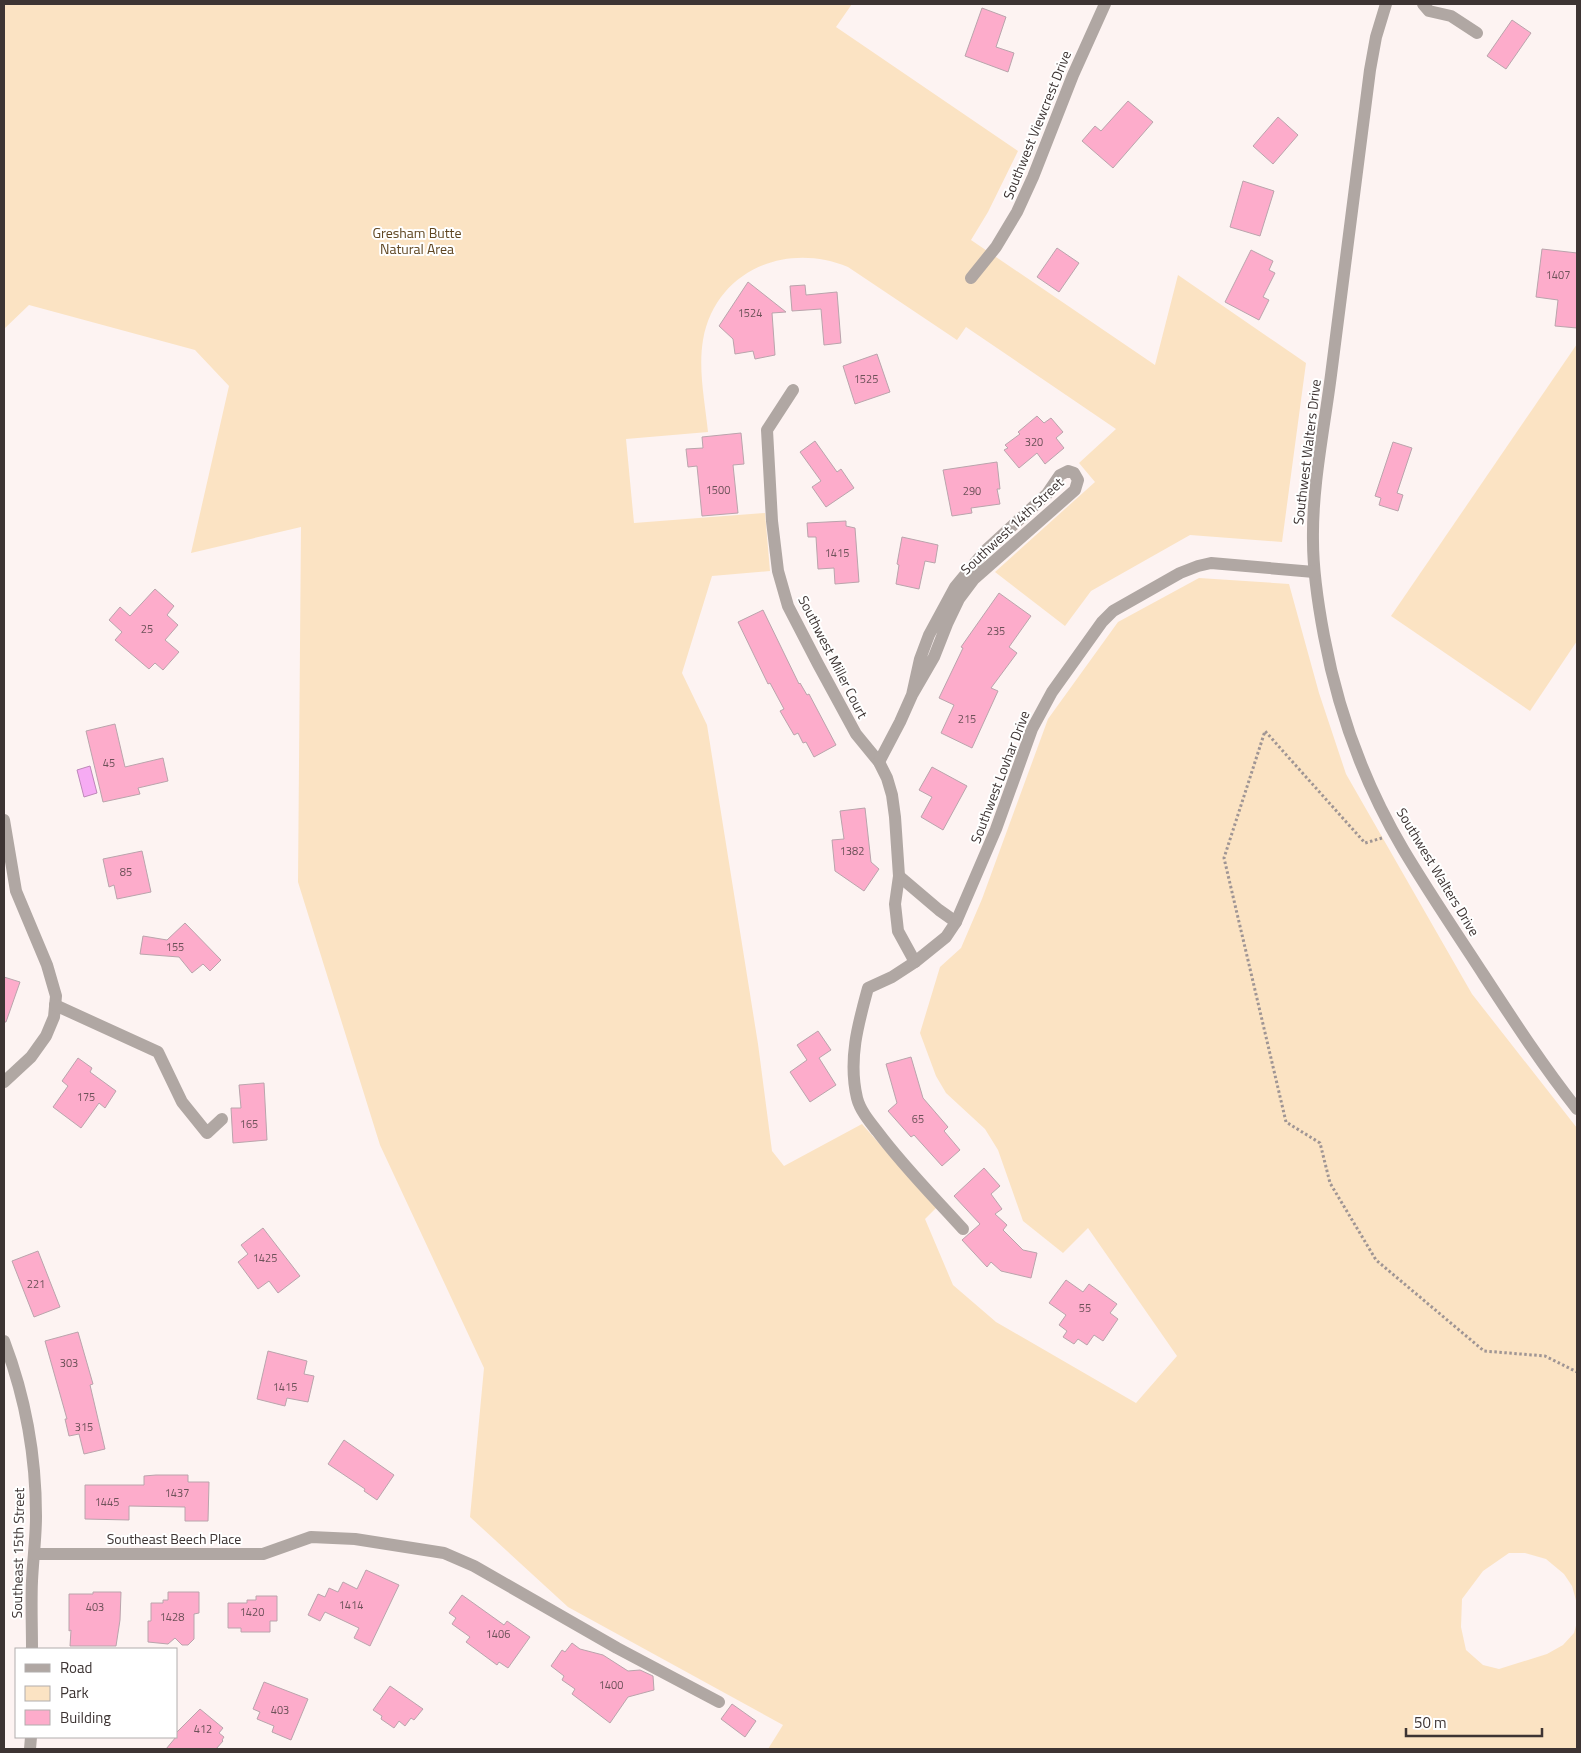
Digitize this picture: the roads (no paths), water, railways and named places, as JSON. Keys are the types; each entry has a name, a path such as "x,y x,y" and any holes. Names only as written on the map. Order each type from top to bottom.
{"street":[{"name":"Southwest Viewcrest Drive","path":"972,278 996,247 1017,212 1033,177 1073,75 1105,4"},
{"name":"Southwest Walters Drive","path":"1386,4 1376,37 1370,70 1315,490 1314,572 1320,614 1338,698 1348,732 1366,776 1394,834 1542,1064 1577,1109"},
{"path":"1423,4 1429,11 1451,16 1477,33"},
{"name":"Southwest Miller Court","path":"793,390 766,430 772,521 778,571 788,606 856,734 880,762 892,795 899,876 895,904 898,931 915,962"},
{"name":"Southwest 14th Street","path":"880,762 912,695 934,657 959,599 974,579 1075,490 1078,480 1074,473 1068,471 1060,476 1047,494 984,552 955,587 929,635 920,659 912,695"},
{"name":"Southwest Lovhar Drive","path":"963,1229 890,1148 867,1117 857,1099 853,1048 868,988 892,978 915,962 946,937 956,922 996,829 1032,729 1052,692 1102,622 1113,611 1180,573 1211,563 1314,572"},
{"path":"4,820 16,890 47,965 56,996 54,1017 46,1036 32,1057 4,1082"},
{"path":"899,876 956,922"},
{"path":"55,1005 158,1052 182,1102 207,1133 222,1119"},
{"name":"Southeast 15th Street","path":"4,1341 29,1433 35,1488 32,1648"},
{"name":"Southeast Beech Place","path":"34,1554 263,1554 311,1537 355,1538 444,1554 474,1566 617,1648 719,1702"}],"park label":[{"name":"Gresham Butte Natural Area","path":"417,242"}]}
